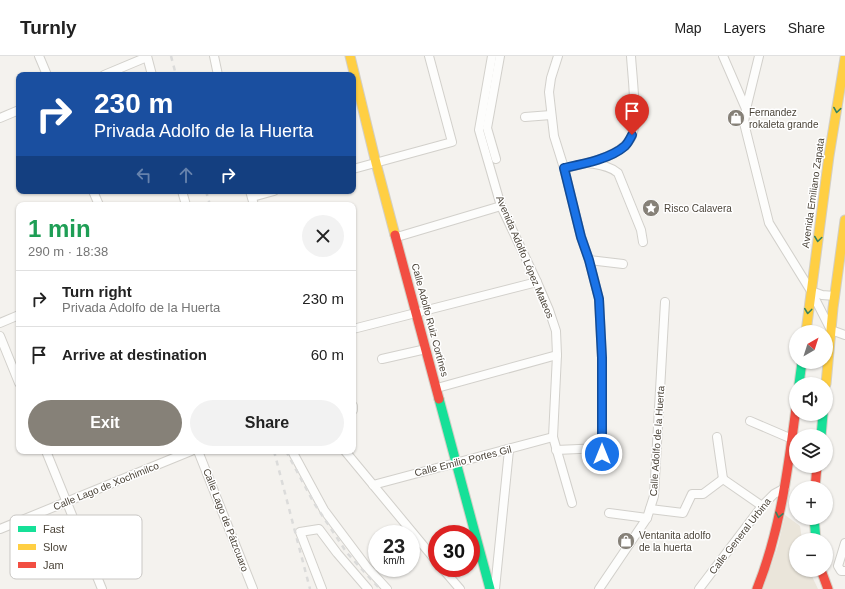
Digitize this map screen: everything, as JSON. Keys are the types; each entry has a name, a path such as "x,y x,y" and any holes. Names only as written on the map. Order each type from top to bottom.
{"main road":[{"name":"Calle Adolfo Ruiz Cortínes","path":"350,56 354,72"},
{"name":"Avenida Emiliano Zapata","path":"807,325 829,156 845,58"},
{"name":"Calle Adolfo Ruiz Cortínes","path":"356,80 376,162 426,349 438,388 490,589"},
{"path":"832,325 845,220"},
{"path":"757,589 773,546 789,460"},
{"path":"823,577 828,589"}],"street":[{"path":"39,56 46,72"},
{"path":"111,72 147,56 151,72"},
{"path":"214,56 217,72"},
{"path":"356,168 452,142 429,56"},
{"name":"Avenida Adolfo López Mateos","path":"492,56 479,130 501,206 537,282 556,331 557,355 553,437 572,503"},
{"path":"496,159 487,128 500,56"},
{"path":"556,450 602,451 602,358 599,299 554,136 549,92 551,78 558,56"},
{"path":"564,168 589,163 616,151 626,145 632,135 634,123 634,102 631,56"},
{"path":"723,56 746,109"},
{"path":"759,56 744,123 769,224 811,291 828,325"},
{"path":"0,118 16,111"},
{"path":"524,118 551,115"},
{"path":"589,163 609,167 618,173 641,230 644,242"},
{"path":"252,198 265,194"},
{"path":"397,237 501,206"},
{"path":"589,260 623,264"},
{"path":"356,328 537,282"},
{"path":"811,291 822,295 835,296"},
{"name":"Calle Adolfo de la Huerta","path":"599,589 647,518 654,496 665,302"},
{"path":"0,323 16,316"},
{"path":"833,331 845,335"},
{"path":"0,336 16,376"},
{"path":"382,359 426,349"},
{"path":"438,388 557,355"},
{"path":"750,421 789,438"},
{"name":"Calle Emilio Portes Gil","path":"373,485 553,437"},
{"path":"717,438 723,479 762,506"},
{"path":"494,589 508,450"},
{"path":"47,454 72,515"},
{"name":"Calle Lago de Xochimilco","path":"35,515 183,454"},
{"name":"Calle Lago de Pátzcuaro","path":"199,454 253,589"},
{"path":"294,454 324,510 366,566 387,589"},
{"path":"347,454 428,551"},
{"path":"650,509 683,513 692,494 703,494 723,479"},
{"name":"Calle General Urbina","path":"699,589 762,506 774,494 785,488"},
{"path":"609,513 647,518"},
{"name":"Calle Lago de Xochimilco","path":"0,529 10,525"},
{"path":"322,589 300,532 319,529 368,589"},
{"path":"845,543 838,566 841,571 845,571"},
{"path":"450,577 460,589"},
{"path":"98,579 102,589"}],"shaded area":[{"path":"785,515 789,518 789,525 800,526 801,533 789,533 789,577 812,577 818,589 763,589 778,546"}],"railway":[{"path":"171,56 175,72"},
{"path":"207,194 209,202"},
{"path":"275,454 310,589"},
{"path":"288,454 314,503 347,553 380,589"}],"traffic: fast":[{"path":"800,377 801,369"},
{"path":"439,399 490,589"},
{"path":"822,421 822,429"},
{"path":"815,525 815,533"}],"traffic: slow":[{"path":"350,56 354,72"},
{"path":"807,325 829,156 845,58"},
{"path":"356,81 395,235"},
{"path":"827,377 833,308 845,220"}],"traffic: jam":[{"path":"395,235 439,399"},
{"path":"757,589 772,545 777,523 790,454 794,421"},
{"path":"816,473 816,481"},
{"path":"824,577 828,589"}],"place":[{"name":"Fernandez rokaleta grande","path":"736,118"},
{"name":"Risco Calavera","path":"651,208"},
{"name":"Ventanita adolfo de la huerta","path":"626,541"}],"route":[{"path":"602,454 602,358 599,299 589,260 581,237 564,168 589,163 616,151 626,145 632,135"}]}
